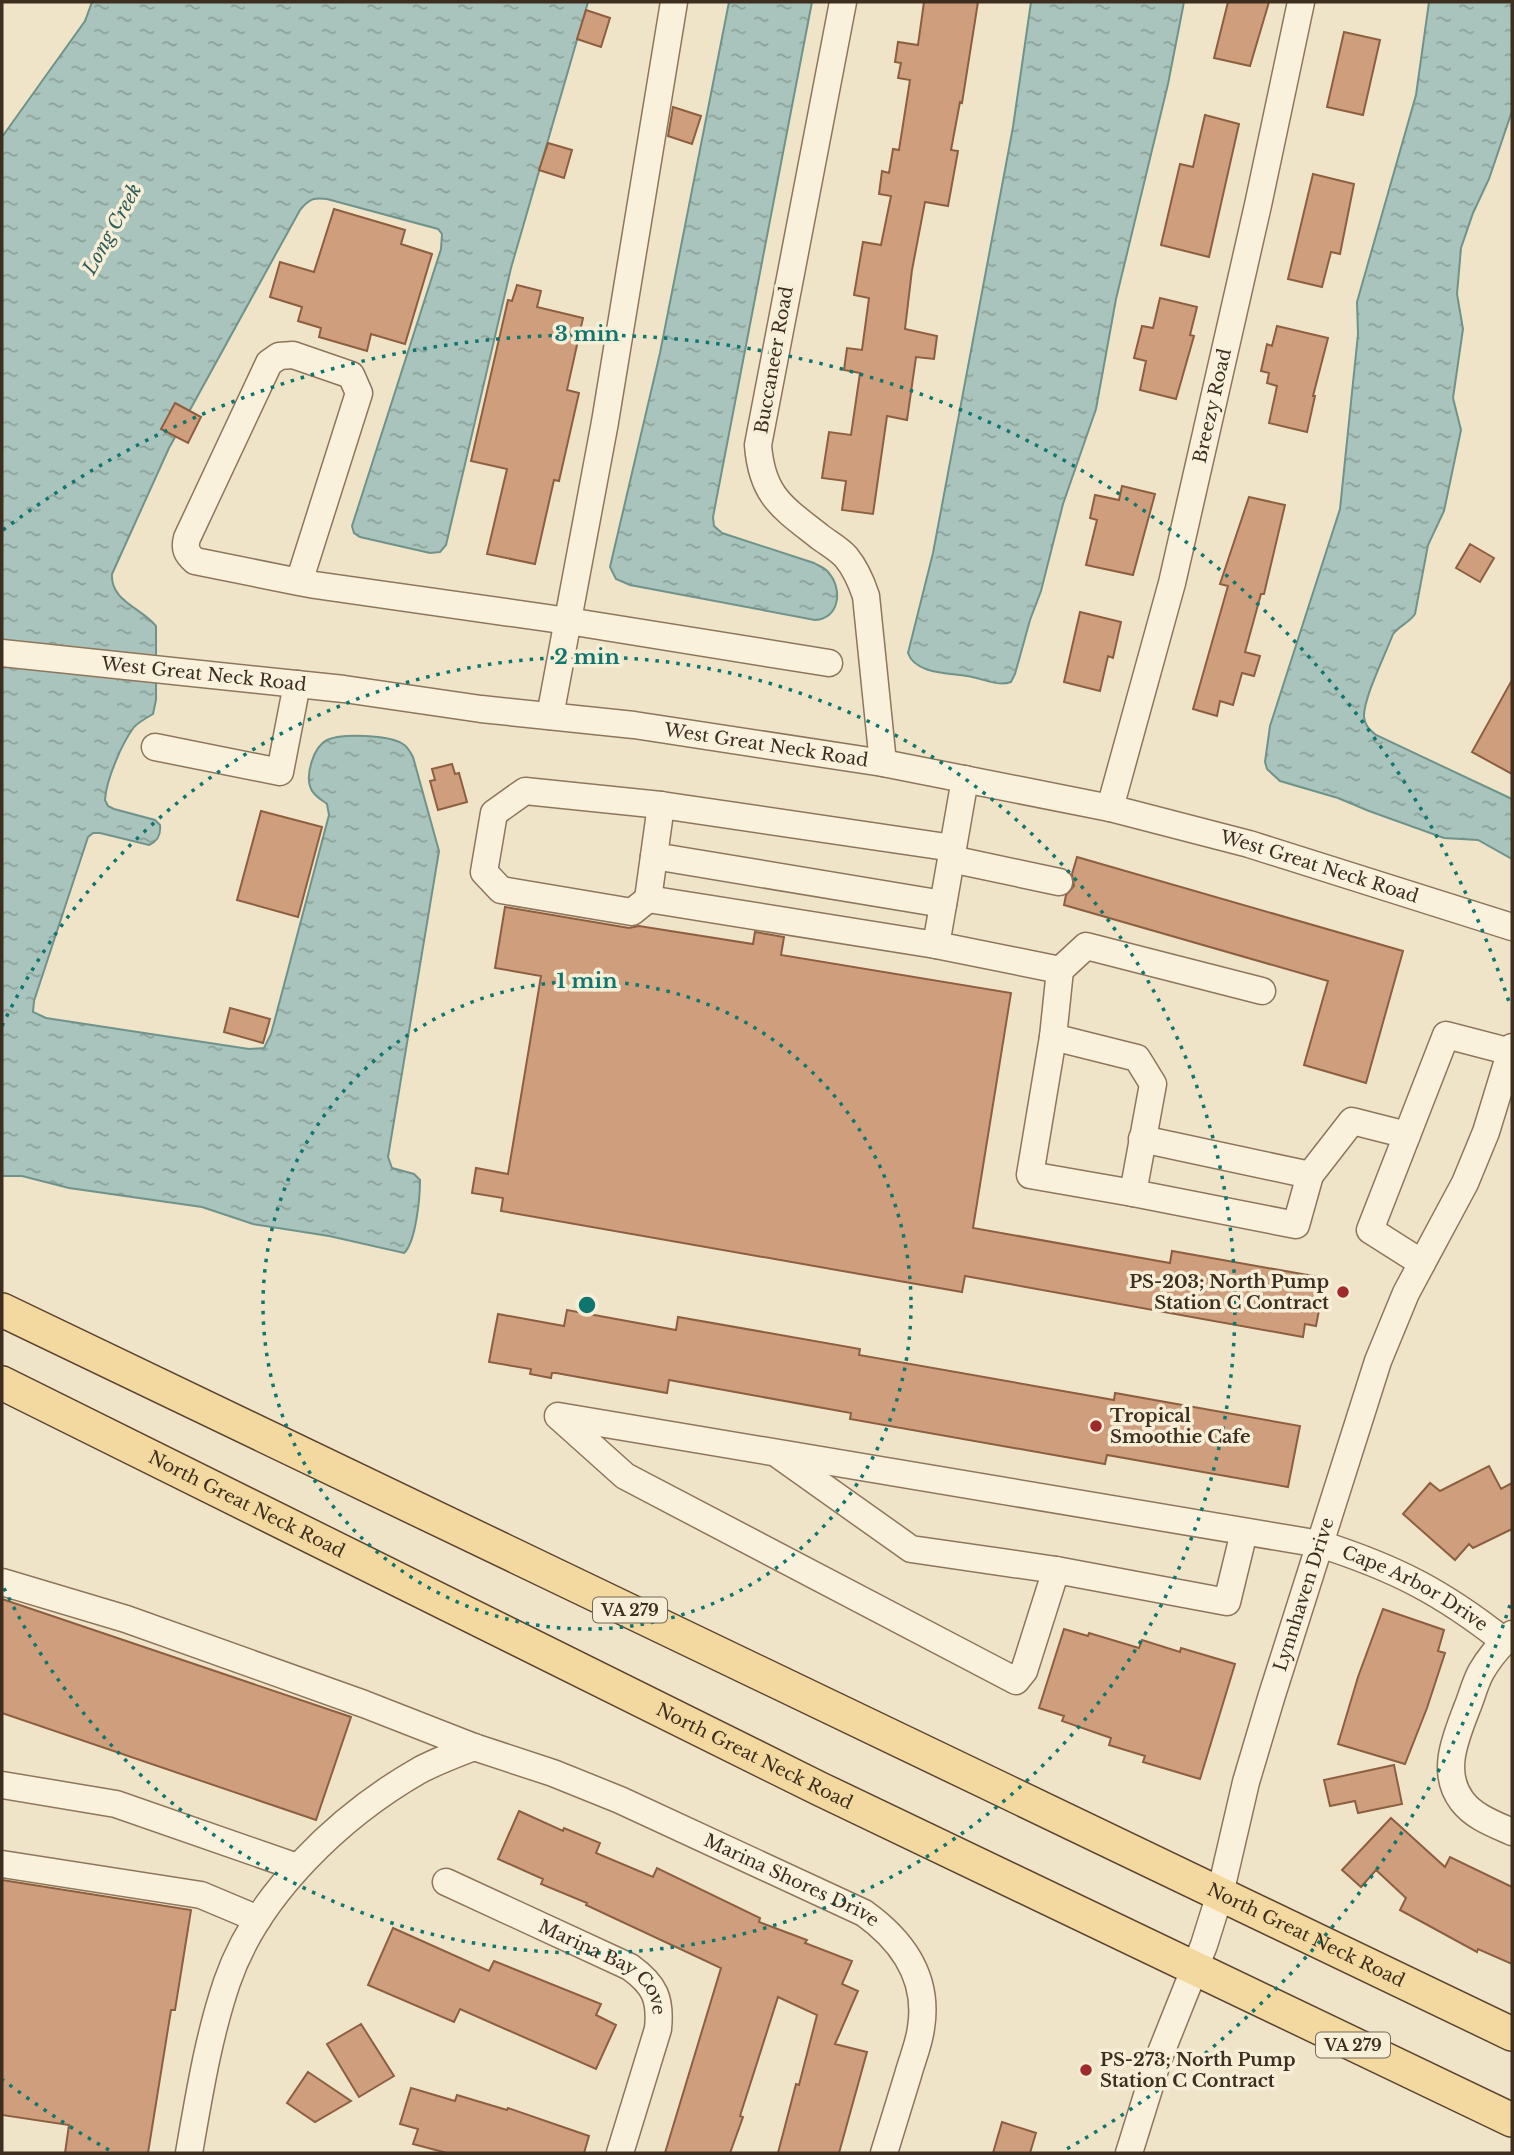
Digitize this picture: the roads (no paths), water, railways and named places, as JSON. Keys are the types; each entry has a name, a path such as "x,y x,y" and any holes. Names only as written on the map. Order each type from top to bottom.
{"main road":[{"name":"North Great Neck Road","path":"2,1310 967,1770 1512,2034"},
{"name":"North Great Neck Road","path":"12,1388 820,1789 1512,2120"}],"street":[{"path":"550,716 605,422 674,2"},
{"name":"Buccaneer Road","path":"843,2 758,445 760,468 769,490 782,508 844,555 858,574 866,596 883,763"},
{"name":"Breezy Road","path":"1110,808 1172,583 1255,219 1301,2"},
{"path":"299,582 359,393 351,375 293,355 279,356 269,363 185,546 195,561 299,582 829,663"},
{"name":"West Great Neck Road","path":"2,653 297,684 634,725 883,763 1110,808 1250,844 1512,927"},
{"path":"155,747 280,772 297,684"},
{"path":"936,945 965,779"},
{"path":"661,805 648,899 632,912 501,890 484,872 494,813 525,790 661,805 952,853 1059,881"},
{"path":"654,856 943,904"},
{"path":"648,899 936,945 1060,970"},
{"path":"1262,991 1086,946 1060,970 1053,1037 1030,1175 1296,1225 1310,1175 1352,1121 1407,1135"},
{"path":"1422,1263 1370,1230 1446,1035 1512,1049"},
{"path":"1053,1037 1137,1058 1153,1084 1133,1193"},
{"name":"Lynnhaven Drive","path":"1129,2153 1158,2060 1220,1894 1246,1782 1378,1361 1406,1293 1465,1183 1486,1132 1512,1049"},
{"path":"1142,1139 1310,1175"},
{"name":"Cape Arbor Drive","path":"1056,1570 1024,1671 1016,1681 625,1476 558,1416 1320,1544 1369,1560 1419,1583 1508,1637 1480,1672 1453,1746 1450,1766 1454,1786 1461,1800 1475,1815 1512,1832"},
{"path":"775,1452 911,1549 1056,1570 1227,1602 1244,1532"},
{"name":"Marina Shores Drive","path":"2,1582 126,1619 364,1704 474,1747 553,1773 620,1800 864,1913 886,1928 903,1948 918,1977 922,2004 921,2028 884,2153"},
{"path":"189,2153 211,2037 228,1980 258,1919 297,1867 376,1798 423,1769 474,1747"},
{"path":"2,1785 116,1804 297,1867"},
{"path":"2,1864 201,1895 258,1919"},
{"name":"Marina Bay Cove","path":"446,1882 629,1967 645,1978 655,1993 660,2011 658,2029 620,2153"}],"water":[{"name":"Long Creek","path":"92,2 588,2 511,268 446,545 440,552 430,553 360,537 354,533 352,526 441,249 442,234 438,229 327,199 312,200 300,210 169,448 112,574 116,591 121,598 156,626 156,700 153,714 134,727 125,742 111,772 105,800 108,806 114,809 155,820 160,825 159,835 157,840 149,845 100,833 93,833 88,837 34,1001 33,1012 46,1018 249,1049 264,1048 271,1034 329,815 327,804 314,794 309,783 314,755 327,740 343,736 377,737 403,744 413,757 439,851 388,1157 392,1168 414,1174 420,1180 414,1230 404,1253 329,1236 253,1224 202,1207 69,1188 22,1176 2,1176 2,137 85,21"},
{"path":"729,2 812,2 713,517 714,526 722,533 814,563 827,571 836,586 836,602 830,614 815,620 630,585 616,579 610,567 660,353"},
{"path":"1031,2 1184,2 1168,84 1116,299 1096,409 1063,504 1041,591 1015,674 1011,682 1000,683 925,669 912,660 908,653 933,553 1013,127"},
{"path":"1429,2 1512,2 1512,111 1489,179 1461,248 1457,294 1463,329 1453,398 1461,430 1444,511 1428,545 1415,614 1393,634 1371,688 1364,717 1376,735 1512,799 1512,859 1478,840 1444,838 1338,798 1280,781 1267,769 1265,762 1270,726 1340,509 1358,334 1357,302 1416,95"}],"place":[{"name":"PS-203; North Pump Station C Contract","path":"1343,1292"},
{"name":"Tropical Smoothie Cafe","path":"1096,1426"},
{"name":"PS-273; North Pump Station C Contract","path":"1086,2070"}]}
